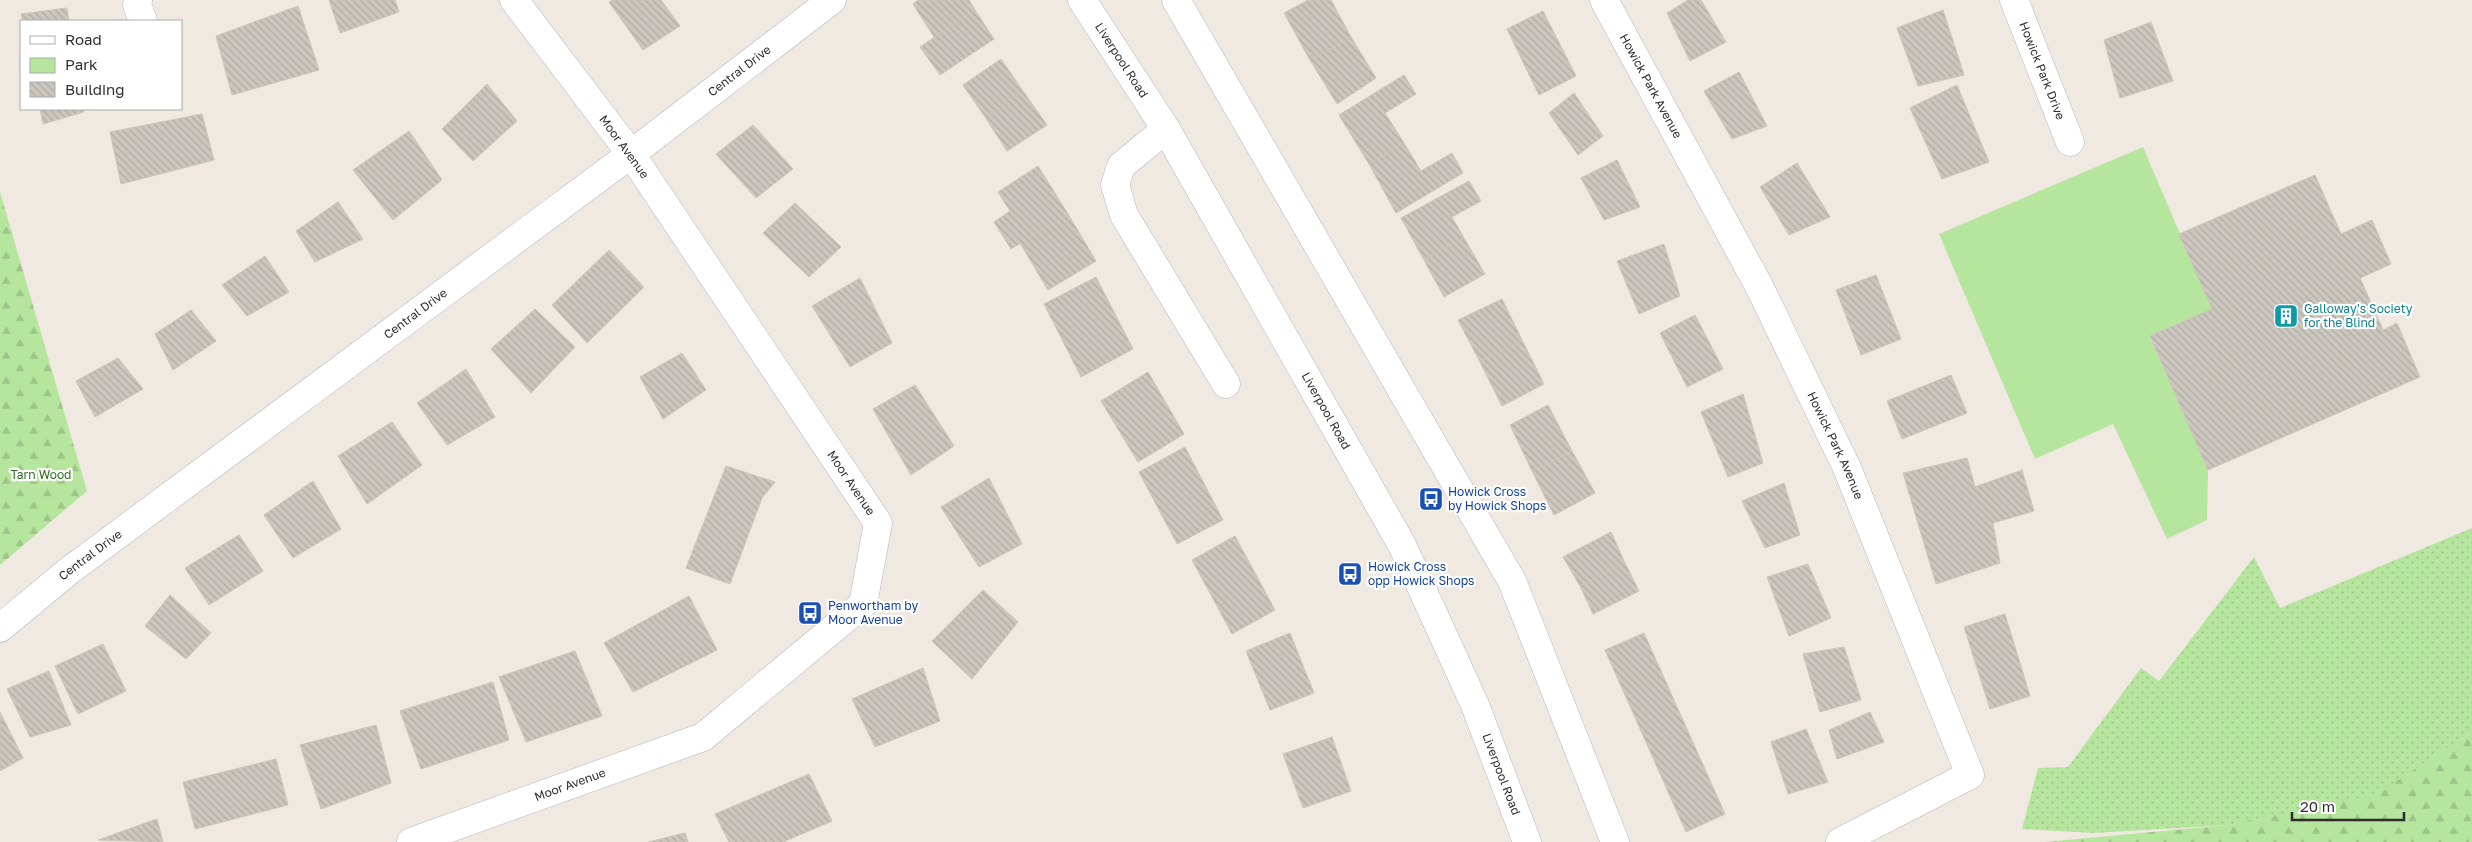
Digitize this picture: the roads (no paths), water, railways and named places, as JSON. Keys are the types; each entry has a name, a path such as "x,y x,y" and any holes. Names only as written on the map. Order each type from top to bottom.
{"street":[{"path":"138,0 137,5 143,20"},
{"name":"Moor Avenue","path":"411,842 704,737 863,604 878,522 631,154 514,0"},
{"name":"Central Drive","path":"0,628 70,570 631,154 832,0"},
{"name":"Liverpool Road","path":"1082,0 1166,129 1402,545 1474,705 1527,842"},
{"path":"1176,0 1512,581 1615,842"},
{"name":"Howick Park Avenue","path":"1604,0 1760,288 1847,468 1970,775 1840,842"},
{"name":"Howick Park Drive","path":"2014,0 2070,142"},
{"path":"1166,129 1121,166 1115,185 1124,215 1226,384"}],"place":[{"name":"Galloway's Society for the Blind","path":"2286,316"},
{"name":"Howick Cross by Howick Shops","path":"1431,499"},
{"name":"Howick Cross opp Howick Shops","path":"1350,574"},
{"name":"Penwortham by Moor Avenue","path":"810,613"}],"park label":[{"name":"Tarn Wood","path":"41,475"}]}
